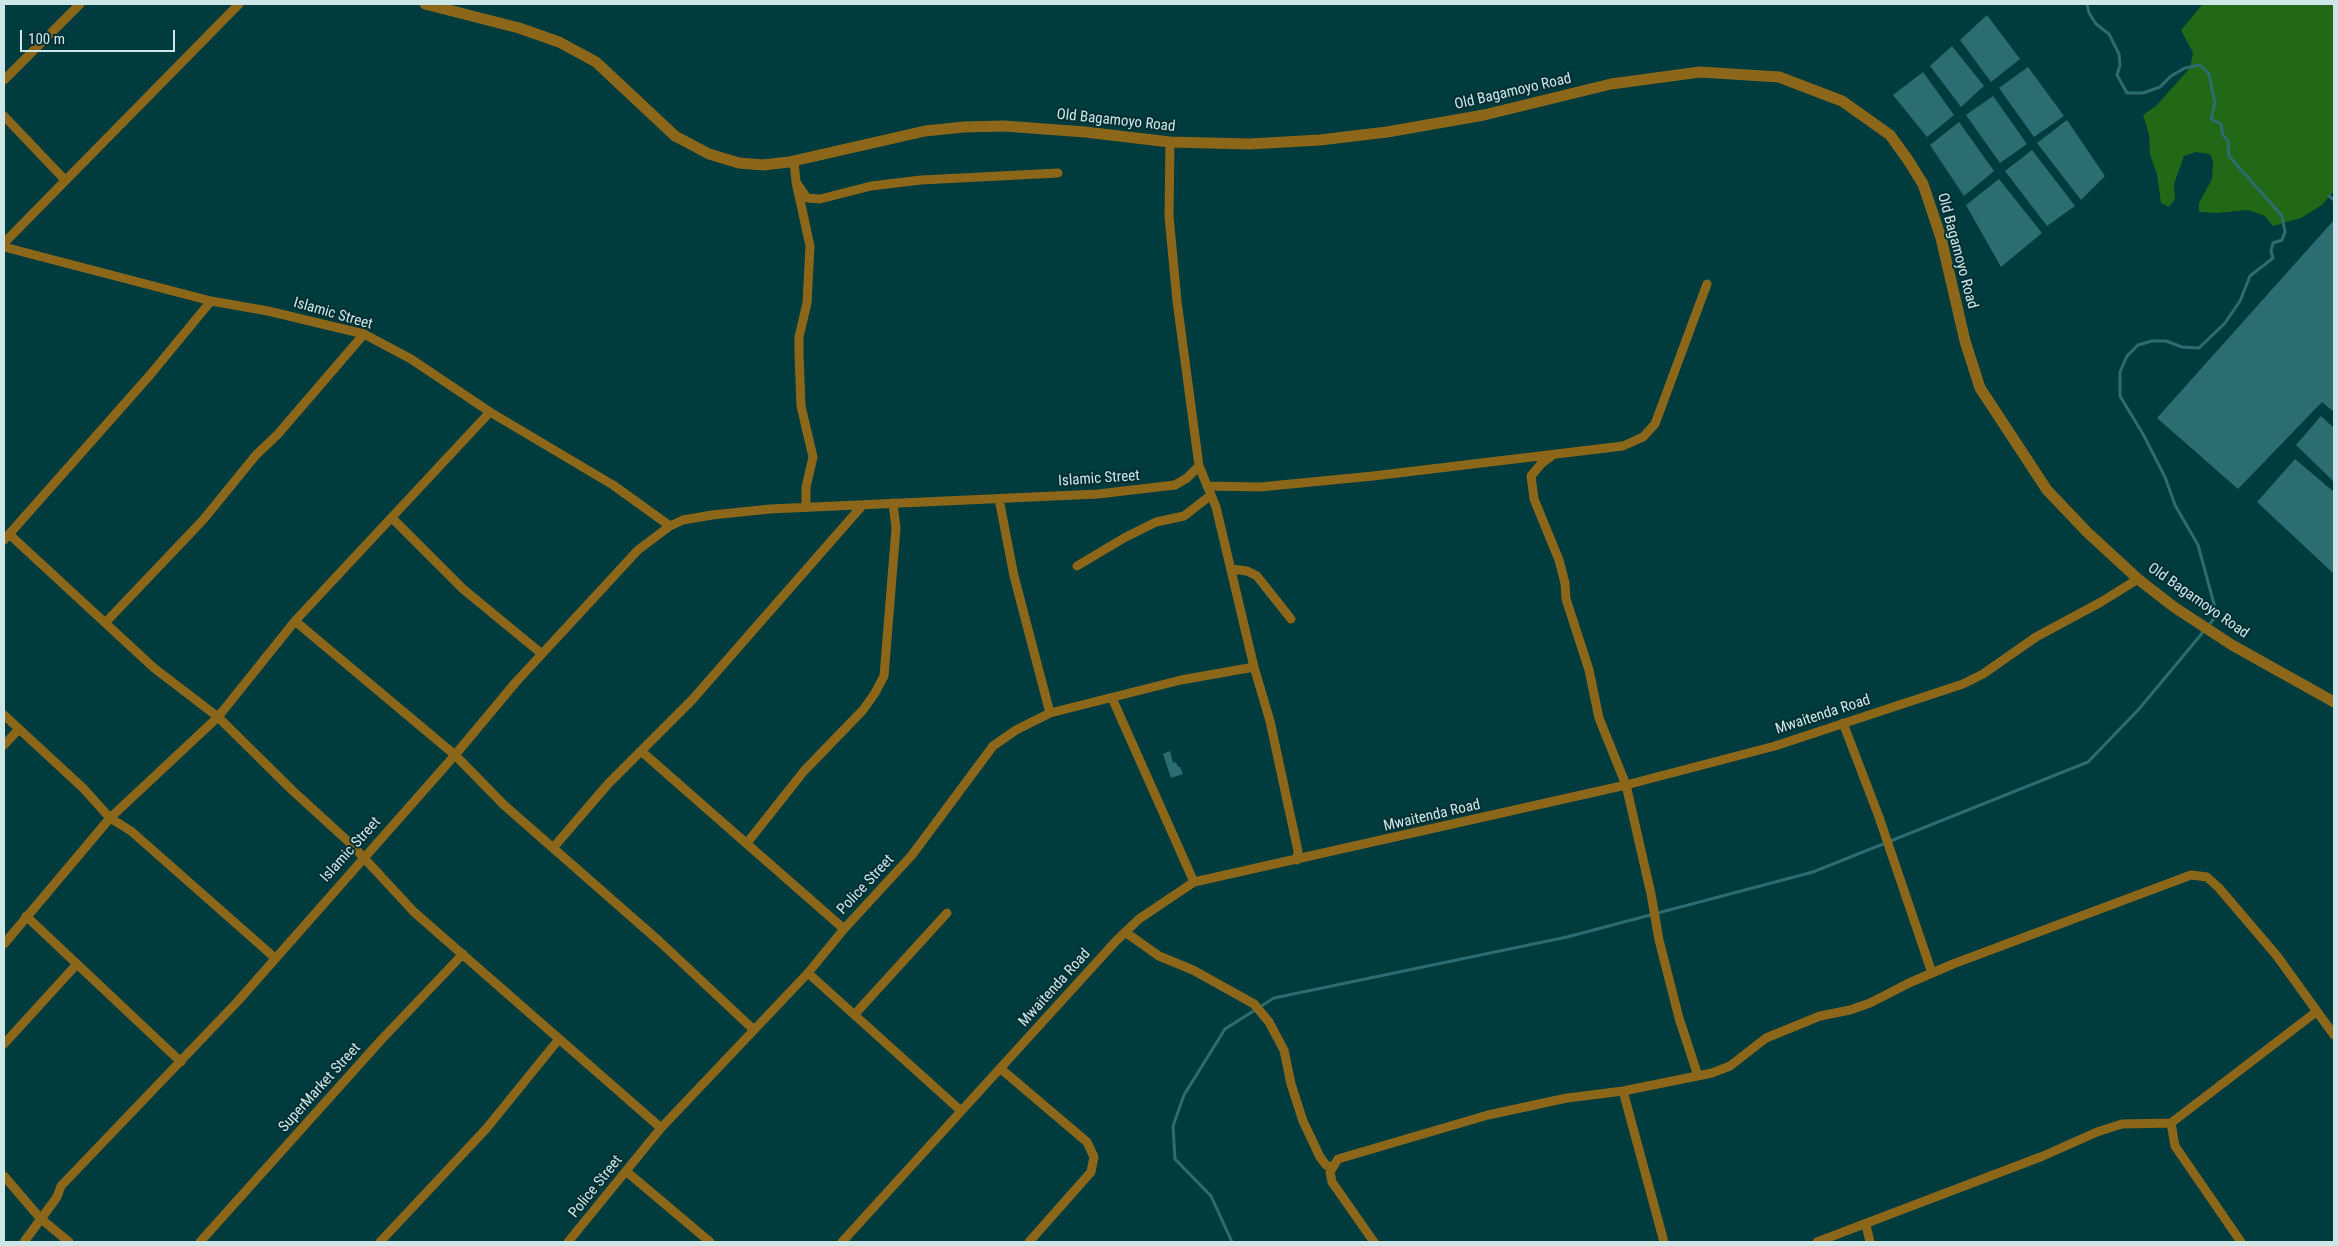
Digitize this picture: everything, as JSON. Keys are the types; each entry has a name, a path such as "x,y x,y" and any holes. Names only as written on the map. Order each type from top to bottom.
{"street":[{"path":"4,80 80,4"},
{"path":"4,243 239,4"},
{"name":"Old Bagamoyo Road","path":"425,4 520,28 559,42 596,62 675,136 709,154 739,163 763,165 794,161 925,130 964,127 1013,126 1170,142 1249,144 1320,140 1387,132 1484,116 1611,84 1700,72 1779,77 1842,101 1890,135 1923,184 1941,238 1965,341 1980,388 2046,490 2087,532 2138,579 2174,607 2232,645 2334,702"},
{"path":"4,116 64,180"},
{"path":"1170,142 1169,216 1177,301 1199,466 1216,507 1254,667 1278,754 1298,850 1297,860"},
{"path":"794,161 796,182 810,246 807,303 799,337 801,406 814,456 806,487 806,507"},
{"path":"796,182 807,198 820,199 871,186 921,180 1058,173"},
{"name":"Islamic Street","path":"4,248 211,301 268,310 364,334 411,359 490,412 612,485 670,526"},
{"path":"1078,566 1124,538 1156,522 1184,516 1209,491 1260,487 1622,446 1643,436 1656,424 1707,284"},
{"path":"211,301 150,375 7,537 106,622 154,668 218,718 351,844 414,912 661,1128"},
{"path":"106,622 203,520 256,455 278,434 364,334"},
{"path":"4,944 110,818 218,718 295,622 490,412"},
{"path":"1553,455 1530,476 1534,498 1559,560 1565,583 1566,599 1589,670 1599,718 1626,786 1651,894 1659,940 1679,1018 1698,1076"},
{"name":"Islamic Street","path":"24,1242 57,1197 61,1186 181,1062 364,858 542,654 638,550 670,526 683,520 712,515 806,507 861,507 893,503 1098,494 1158,488 1175,485 1187,478 1199,466"},
{"path":"999,499 1014,576 1050,713"},
{"path":"747,843 804,771 863,710 884,676 896,528 893,503"},
{"path":"553,848 608,784 692,700 861,507"},
{"path":"392,518 463,588 542,654"},
{"path":"1231,569 1257,576 1291,619"},
{"name":"Mwaitenda Road","path":"842,1242 960,1110 1001,1069 1125,932 1139,919 1194,882 1626,786 1775,746 1963,684 1982,674 2058,624 2101,602 2138,579"},
{"path":"295,622 454,755 504,805 659,941 754,1030"},
{"name":"Police Street","path":"568,1242 661,1128 808,974 844,929 912,855 993,746 1016,730 1050,713 1181,680 1254,667"},
{"path":"1112,698 1194,882"},
{"path":"4,715 83,788 110,818 131,831 275,958"},
{"path":"1843,723 1879,817 1932,973"},
{"path":"4,745 19,729"},
{"path":"641,751 844,929"},
{"path":"1374,1242 1332,1182 1331,1167 1338,1159 1446,1126 1567,1098 1623,1091 1698,1076 1730,1066 1766,1038 1820,1016 1850,1010 1870,1003 1932,973 2183,878 2199,875 2214,882 2277,956 2334,1035"},
{"path":"855,1014 947,913"},
{"path":"26,916 181,1062"},
{"path":"1125,932 1159,956 1193,970 1254,1004 1269,1022 1284,1050 1303,1121 1320,1157 1326,1165 1331,1167"},
{"name":"SuperMarket Street","path":"200,1242 382,1039 463,954"},
{"path":"4,1044 77,964"},
{"path":"808,974 855,1014 960,1110"},
{"path":"1817,1242 2043,1156 2097,1132 2122,1124 2171,1122 2316,1012"},
{"path":"380,1242 486,1128 559,1039"},
{"path":"1001,1069 1087,1142 1094,1156 1091,1172 1029,1242"},
{"path":"1623,1091 1664,1242"},
{"path":"2171,1122 2176,1146 2241,1242"},
{"path":"627,1172 710,1242"},
{"path":"4,1176 40,1218 67,1241"},
{"path":"1866,1224 1870,1242"}],"green space":[{"path":"2203,4 2334,4 2334,191 2322,205 2301,218 2273,226 2265,216 2248,210 2215,213 2199,212 2199,203 2212,179 2213,161 2210,154 2196,152 2184,156 2174,184 2175,199 2169,207 2161,203 2157,174 2150,155 2149,134 2143,115 2156,106 2190,68 2193,53 2181,30"}],"water":[{"path":"1987,15 2020,59 1991,82 1960,40"},
{"path":"1952,46 1984,86 1961,107 1930,66"},
{"path":"2028,67 2064,116 2034,137 1999,88"},
{"path":"1923,72 1954,115 1927,137 1893,95"},
{"path":"1993,96 2027,144 2000,163 1966,115"},
{"path":"2067,120 2105,176 2081,200 2037,143"},
{"path":"1959,122 1994,171 1964,196 1930,145"},
{"path":"2032,150 2075,206 2047,226 2005,171"},
{"path":"1999,179 2042,233 2001,267 1966,205"},
{"path":"2334,220 2334,412 2322,402 2238,489 2157,418"},
{"path":"2321,416 2334,428 2334,482 2296,445"},
{"path":"2295,459 2334,492 2334,574 2257,502"},
{"path":"1170,751 1173,763 1176,762 1183,774 1171,778 1163,754"}],"waterway":[{"path":"2087,4 2089,13 2096,24 2109,34 2119,54 2120,65 2117,75 2127,93 2143,93 2160,87 2171,76 2185,68 2200,65 2209,74 2215,103 2211,119 2221,124 2223,135 2228,141 2229,156 2282,216 2285,232 2282,240 2273,243 2271,251 2273,258 2250,276 2240,301 2225,323 2199,348 2182,347 2166,341 2152,341 2138,345 2127,356 2120,372 2120,396 2143,434 2165,477 2175,505 2198,545 2217,615 2208,626"},
{"path":"2329,196 2334,200"},
{"path":"1232,1242 1211,1196 1175,1159 1173,1126 1184,1095 1225,1029 1274,998 1567,937 1813,872 2088,762 2139,709 2204,631"}]}
